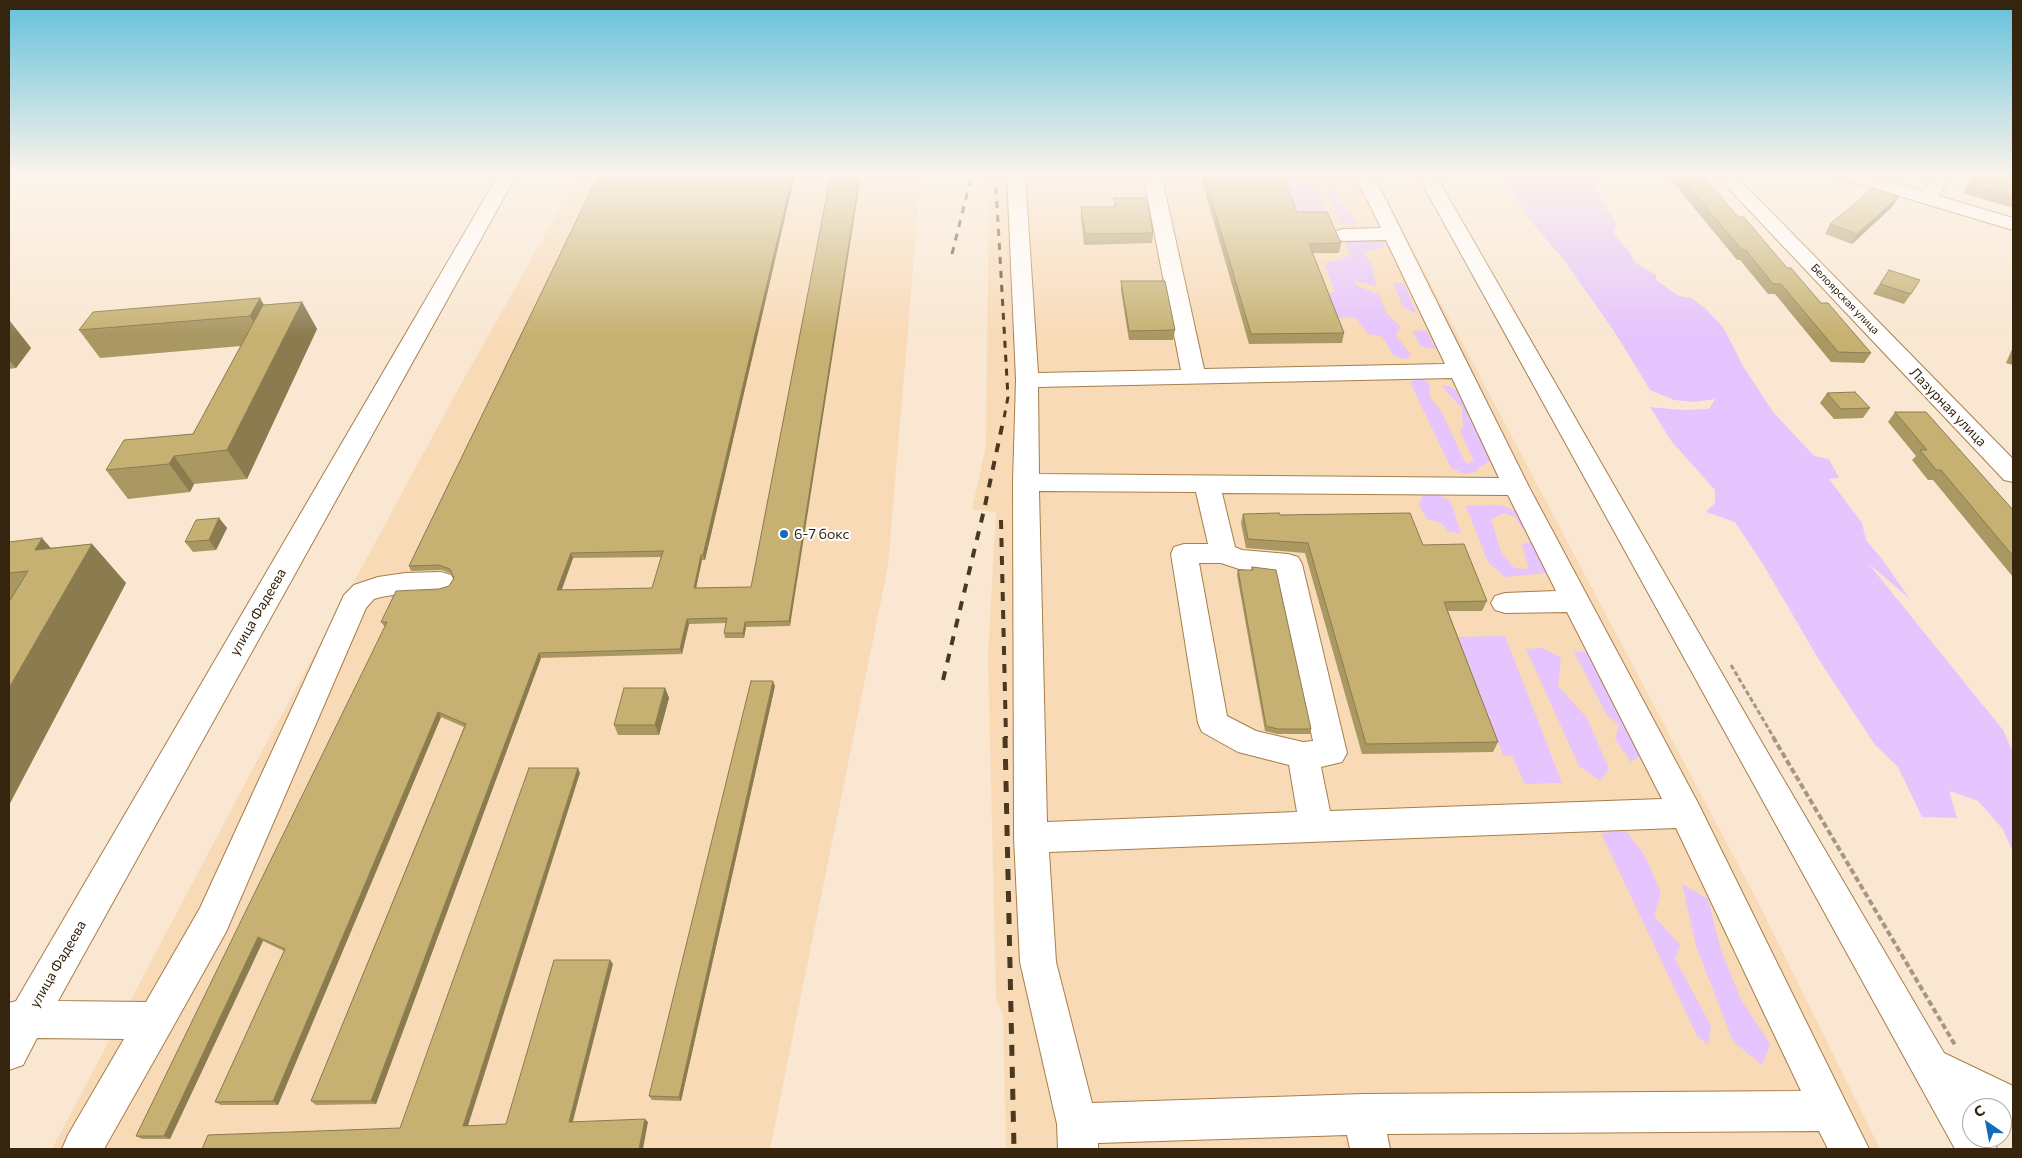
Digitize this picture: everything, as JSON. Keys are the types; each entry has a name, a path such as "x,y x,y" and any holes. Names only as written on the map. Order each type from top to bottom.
{"street":[{"name":"улица Фадеева","path":"9,1051 18,1020 477,228"},
{"path":"1020,228 1026,380 1031,838 1038,962 1078,1137 1366,1132 1830,1111"},
{"path":"1163,228 1194,376"},
{"path":"1390,228 1516,487 1686,813 1849,1149"},
{"path":"1456,228 1977,1149"},
{"name":"Белоярская улица","path":"1776,228 1883,339"},
{"path":"1343,234 1393,234"},
{"name":"Лазурная улица","path":"1883,339 2013,474"},
{"path":"1026,380 1459,371"},
{"path":"1026,482 1516,487"},
{"path":"1207,484 1223,553"},
{"path":"1223,553 1239,559 1288,564 1331,753 1303,755 1249,743 1213,723 1184,554 1223,553"},
{"path":"82,1149 213,920 354,602 364,592 378,587 405,583 441,582"},
{"path":"1505,603 1576,601"},
{"path":"1303,755 1316,826"},
{"path":"1031,838 1686,813"},
{"path":"18,1020 156,1021"},
{"path":"1930,1067 2013,1106"}],"shaded area":[{"path":"549,228 916,228 888,566 770,1149 52,1149 267,742 460,386"},
{"path":"988,228 1402,228 1760,906 1880,1149 1006,1149 1003,1015 996,998 988,655 996,512 972,509 986,446"},
{"path":"1537,228 1615,228 1613,232 1630,253 1634,262 1656,275 1656,280 1679,296 1691,298 1705,308 1723,327 1743,366 1773,412 1814,456 1829,459 1839,478 1829,479 1862,523 1866,540 1910,599 1868,563 2003,730 2013,753 2013,851 2002,828 1978,801 1949,791 1957,818 1922,817 1898,767 1875,745 1819,660 1763,564 1735,522 1706,512 1715,503 1715,490 1672,442 1650,407 1681,410 1709,409 1715,399 1695,402 1674,400 1650,390 1614,331 1563,259"},
{"path":"1357,234 1380,241 1387,247 1363,252 1372,265 1376,286 1352,280 1359,287 1379,294 1386,313 1400,326 1396,336 1411,355 1406,359 1394,356 1382,336 1368,334 1355,317 1332,318 1323,295 1335,292 1324,263 1339,260 1350,255 1344,240"},
{"path":"1393,283 1404,283 1417,314 1403,307"},
{"path":"1426,330 1436,349 1420,346 1413,331"},
{"path":"1422,378 1429,384 1430,397 1442,413 1466,464 1474,461 1460,431 1463,427 1462,408 1441,385 1451,387 1463,395 1490,451 1489,462 1475,472 1465,474 1451,468 1410,382"},
{"path":"1438,494 1451,502 1461,534 1449,532 1441,523 1427,519 1419,505 1423,495"},
{"path":"1501,505 1518,512 1533,533 1523,529 1515,517 1504,513 1491,519 1501,552 1514,568 1529,569 1522,544 1532,541 1541,554 1546,573 1505,577 1488,562 1466,506"},
{"path":"1505,636 1562,783 1525,784 1512,756 1503,755 1458,637"},
{"path":"1543,648 1561,658 1558,686 1587,718 1609,769 1600,781 1579,766 1526,649"},
{"path":"1574,652 1589,652 1642,755 1631,762 1615,739 1619,725 1607,715"},
{"path":"1626,831 1644,854 1661,893 1654,916 1680,945 1675,959 1711,1026 1708,1045 1697,1036 1601,833"},
{"path":"1682,884 1708,899 1721,950 1741,1000 1770,1044 1762,1065 1733,1041 1696,946"}],"building":[{"path":"573,228 780,228 694,588 751,587 821,228 851,228 789,621 745,622 743,633 724,633 727,618 687,619 680,649 539,653 371,1101 311,1101 466,724 438,712 273,1101 215,1102 285,949 258,937 164,1136 136,1136 387,622 381,622 396,591 439,589 449,586 454,578 450,569 439,565 409,566","holes":["663,551 652,588 557,590 571,553"]},
{"path":"1084,228 1152,228 1153,233 1085,234"},
{"path":"1220,228 1334,228 1341,243 1309,244 1344,333 1251,334"},
{"path":"1724,228 1753,228 1787,268 1791,268 1821,303 1828,303 1871,353 1838,352 1781,284 1773,284 1746,250 1742,250"},
{"path":"1841,228 1864,228 1857,234"},
{"path":"1889,270 1920,280 1911,294 1880,284"},
{"path":"1121,281 1165,281 1175,330 1129,331"},
{"path":"260,298 250,316 79,330 93,312"},
{"path":"302,302 227,450 174,456 169,464 106,470 124,440 193,434 263,305"},
{"path":"1855,392 1870,408 1841,409 1827,393"},
{"path":"1895,412 1926,412 2013,510 2013,556 1941,470 1936,470 1920,450 1927,450"},
{"path":"1279,513 1280,515 1410,513 1423,545 1464,544 1487,601 1444,602 1498,742 1366,744 1308,543 1248,539 1243,514"},
{"path":"219,518 209,540 185,542 196,520"},
{"path":"42,538 35,550 92,544 9,688 9,602 28,571 9,573 9,542"},
{"path":"1252,567 1276,570 1311,729 1278,729 1266,726 1238,570 1253,570"},
{"path":"751,681 773,681 679,1097 649,1096"},
{"path":"624,688 665,688 655,725 614,725"},
{"path":"529,768 578,768 463,1126 506,1124 554,960 610,960 569,1122 645,1119 639,1149 202,1149 208,1135 400,1128"}],"railway":[{"path":"952,254 958,228"},
{"path":"998,228 1008,397 1004,418"},
{"path":"943,680 984,510 1004,417"},
{"path":"1001,520 1006,738"},
{"path":"1005,737 1014,1149"}],"place":[{"name":"6-7 бокс","path":"784,534"}]}
